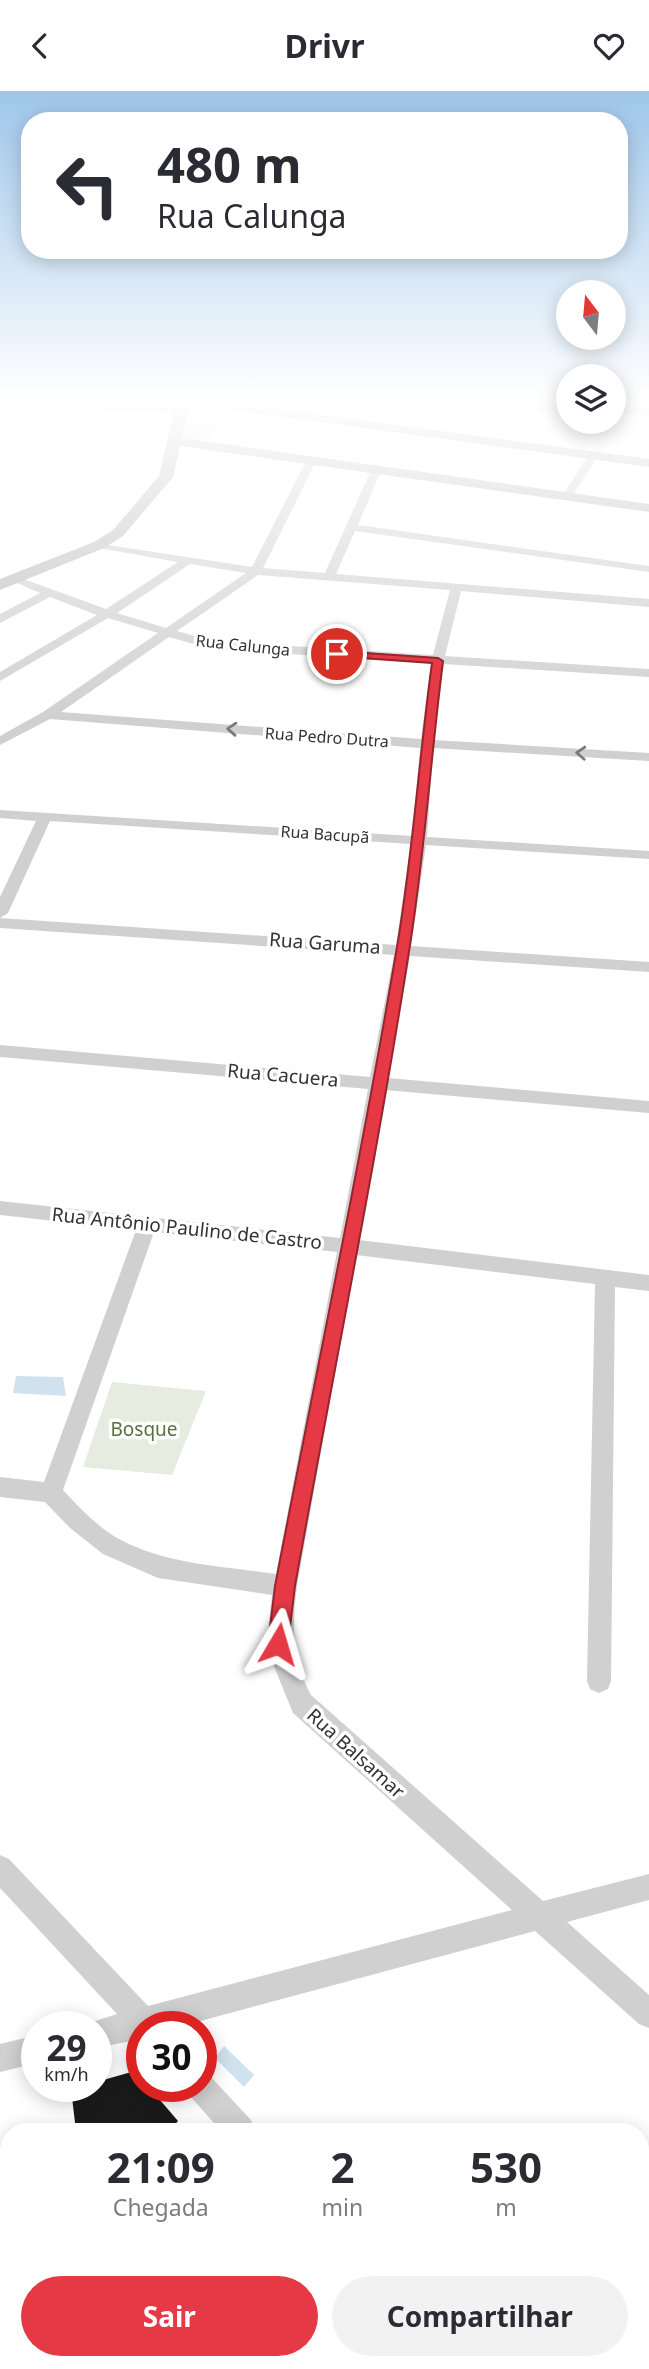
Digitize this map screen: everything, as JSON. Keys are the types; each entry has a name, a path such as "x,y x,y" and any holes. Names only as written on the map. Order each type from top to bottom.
{"street":[{"path":"7,582 99,545 118,533 140,507"},
{"path":"3,735 48,715 256,571 288,507"},
{"path":"330,578 360,507"},
{"path":"351,527 649,569"},
{"path":"99,545 256,571 649,603"},
{"path":"0,677 107,614 188,560"},
{"name":"Rua Calunga","path":"7,582 50,592 107,614 211,645 649,673"},
{"name":"Rua Balsamar","path":"456,588 438,661 427,744 419,840 403,948 376,1082 285,1586 278,1644 284,1673 302,1704 537,1917 649,2014"},
{"path":"0,619 50,592"},
{"name":"Rua Pedro Dutra","path":"48,715 427,744 649,757"},
{"name":"Rua Bacupã","path":"0,814 649,855"},
{"path":"0,913 46,817"},
{"name":"Rua Garuma","path":"0,923 403,948 649,967"},
{"name":"Rua Cacuera","path":"0,1051 649,1107"},
{"name":"Rua Antônio Paulino de Castro","path":"8,1208 649,1283"},
{"path":"51,1493 148,1223"},
{"path":"599,1681 605,1278"},
{"path":"0,1487 51,1493 78,1521 111,1547 158,1567 285,1586"},
{"path":"0,1868 134,2011"},
{"path":"194,2011 649,1887"},
{"path":"0,2058 21,2053"},
{"path":"214,2102 233,2123"}],"green space":[{"name":"Bosque","path":"112,1382 206,1391 172,1475 83,1467"}],"water":[{"path":"16,1376 63,1377 66,1396 13,1393"},
{"path":"224,2046 254,2075 244,2087 217,2060"}],"building":[{"path":"126,2074 126,2102 162,2102 178,2121 176,2123 75,2123 73,2102 112,2102 112,2077"}],"route":[{"path":"278,1644 285,1586 403,948 419,840 427,744 438,661 337,654"}]}
